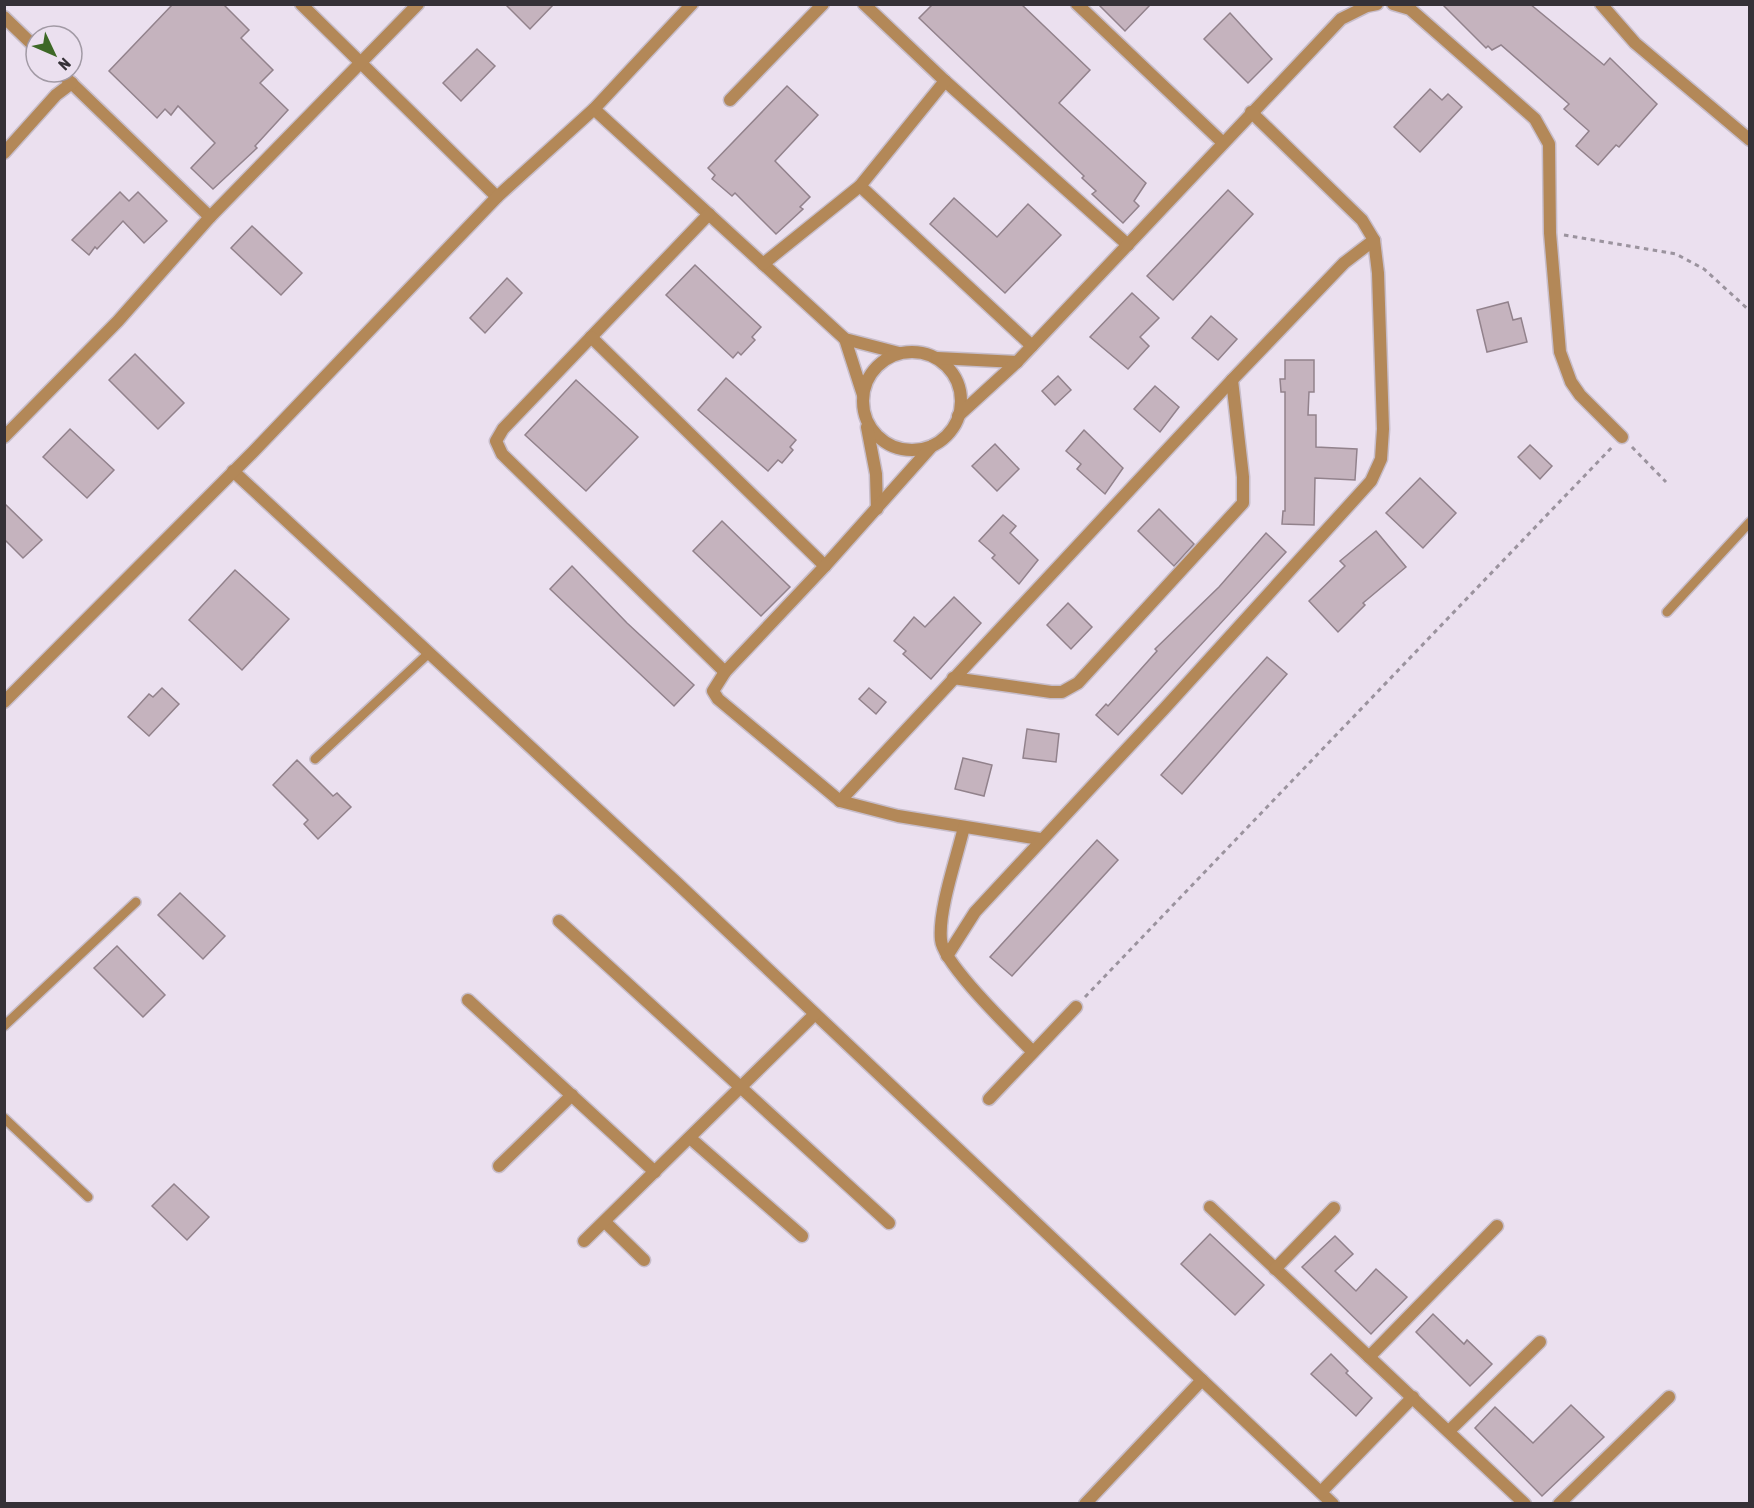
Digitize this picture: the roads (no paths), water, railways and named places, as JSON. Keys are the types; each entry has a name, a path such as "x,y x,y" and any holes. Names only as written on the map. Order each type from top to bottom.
{"street":[{"path":"301,4 497,197"},
{"path":"4,437 118,321 210,217 418,4"},
{"path":"4,702 233,471 497,197 594,109 692,4"},
{"path":"730,100 823,4"},
{"path":"864,4 945,81 1128,245"},
{"path":"1077,4 1222,142"},
{"path":"1040,839 898,816 840,801 715,696 713,691 725,672 825,566 932,446 943,438 958,417 1017,362 1222,142 1341,19 1366,6 1377,4"},
{"path":"1393,4 1410,9 1535,119 1549,144 1550,233 1560,352 1564,367 1580,395 1622,437"},
{"path":"1601,4 1635,43 1749,140"},
{"path":"4,17 24,36"},
{"path":"763,264 860,186 945,81"},
{"path":"4,153 56,95 71,84"},
{"path":"73,84 210,217"},
{"path":"594,109 844,339 863,394 876,474 877,509"},
{"path":"947,956 975,912 1040,839 1172,700 1362,490 1377,470 1383,429 1378,273 1374,240 1362,220 1251,112"},
{"path":"860,186 1032,346"},
{"path":"708,214 504,429 496,441 502,454 725,672"},
{"path":"840,801 1232,380 1344,263 1374,240"},
{"path":"591,337 825,566"},
{"path":"844,339 899,353 924,353 936,358 1017,362"},
{"path":"863,394 867,381 875,369 886,359 899,353"},
{"path":"936,358 952,373 958,383 961,394 958,417"},
{"path":"953,678 1051,692 1062,692 1078,682 1244,503 1232,380"},
{"path":"866,420 882,441 894,447 906,450 932,446"},
{"path":"233,471 816,1014 1333,1503"},
{"path":"964,827 941,930 943,949 1033,1052"},
{"path":"559,921 889,1223"},
{"path":"468,1000 655,1172"},
{"path":"989,1099 1076,1007"},
{"path":"584,1241 816,1014"},
{"path":"499,1166 572,1095"},
{"path":"690,1137 802,1236"},
{"path":"1210,1207 1526,1503"},
{"path":"1275,1269 1334,1208"},
{"path":"604,1222 644,1260"},
{"path":"1369,1357 1497,1226"},
{"path":"1449,1431 1540,1342"},
{"path":"1085,1503 1202,1380"},
{"path":"1559,1503 1669,1396"},
{"path":"1321,1492 1413,1398"}],"lane":[{"path":"1667,612 1749,522"},
{"path":"315,759 429,653"},
{"path":"4,1026 136,902"},
{"path":"4,1118 88,1197"}]}
